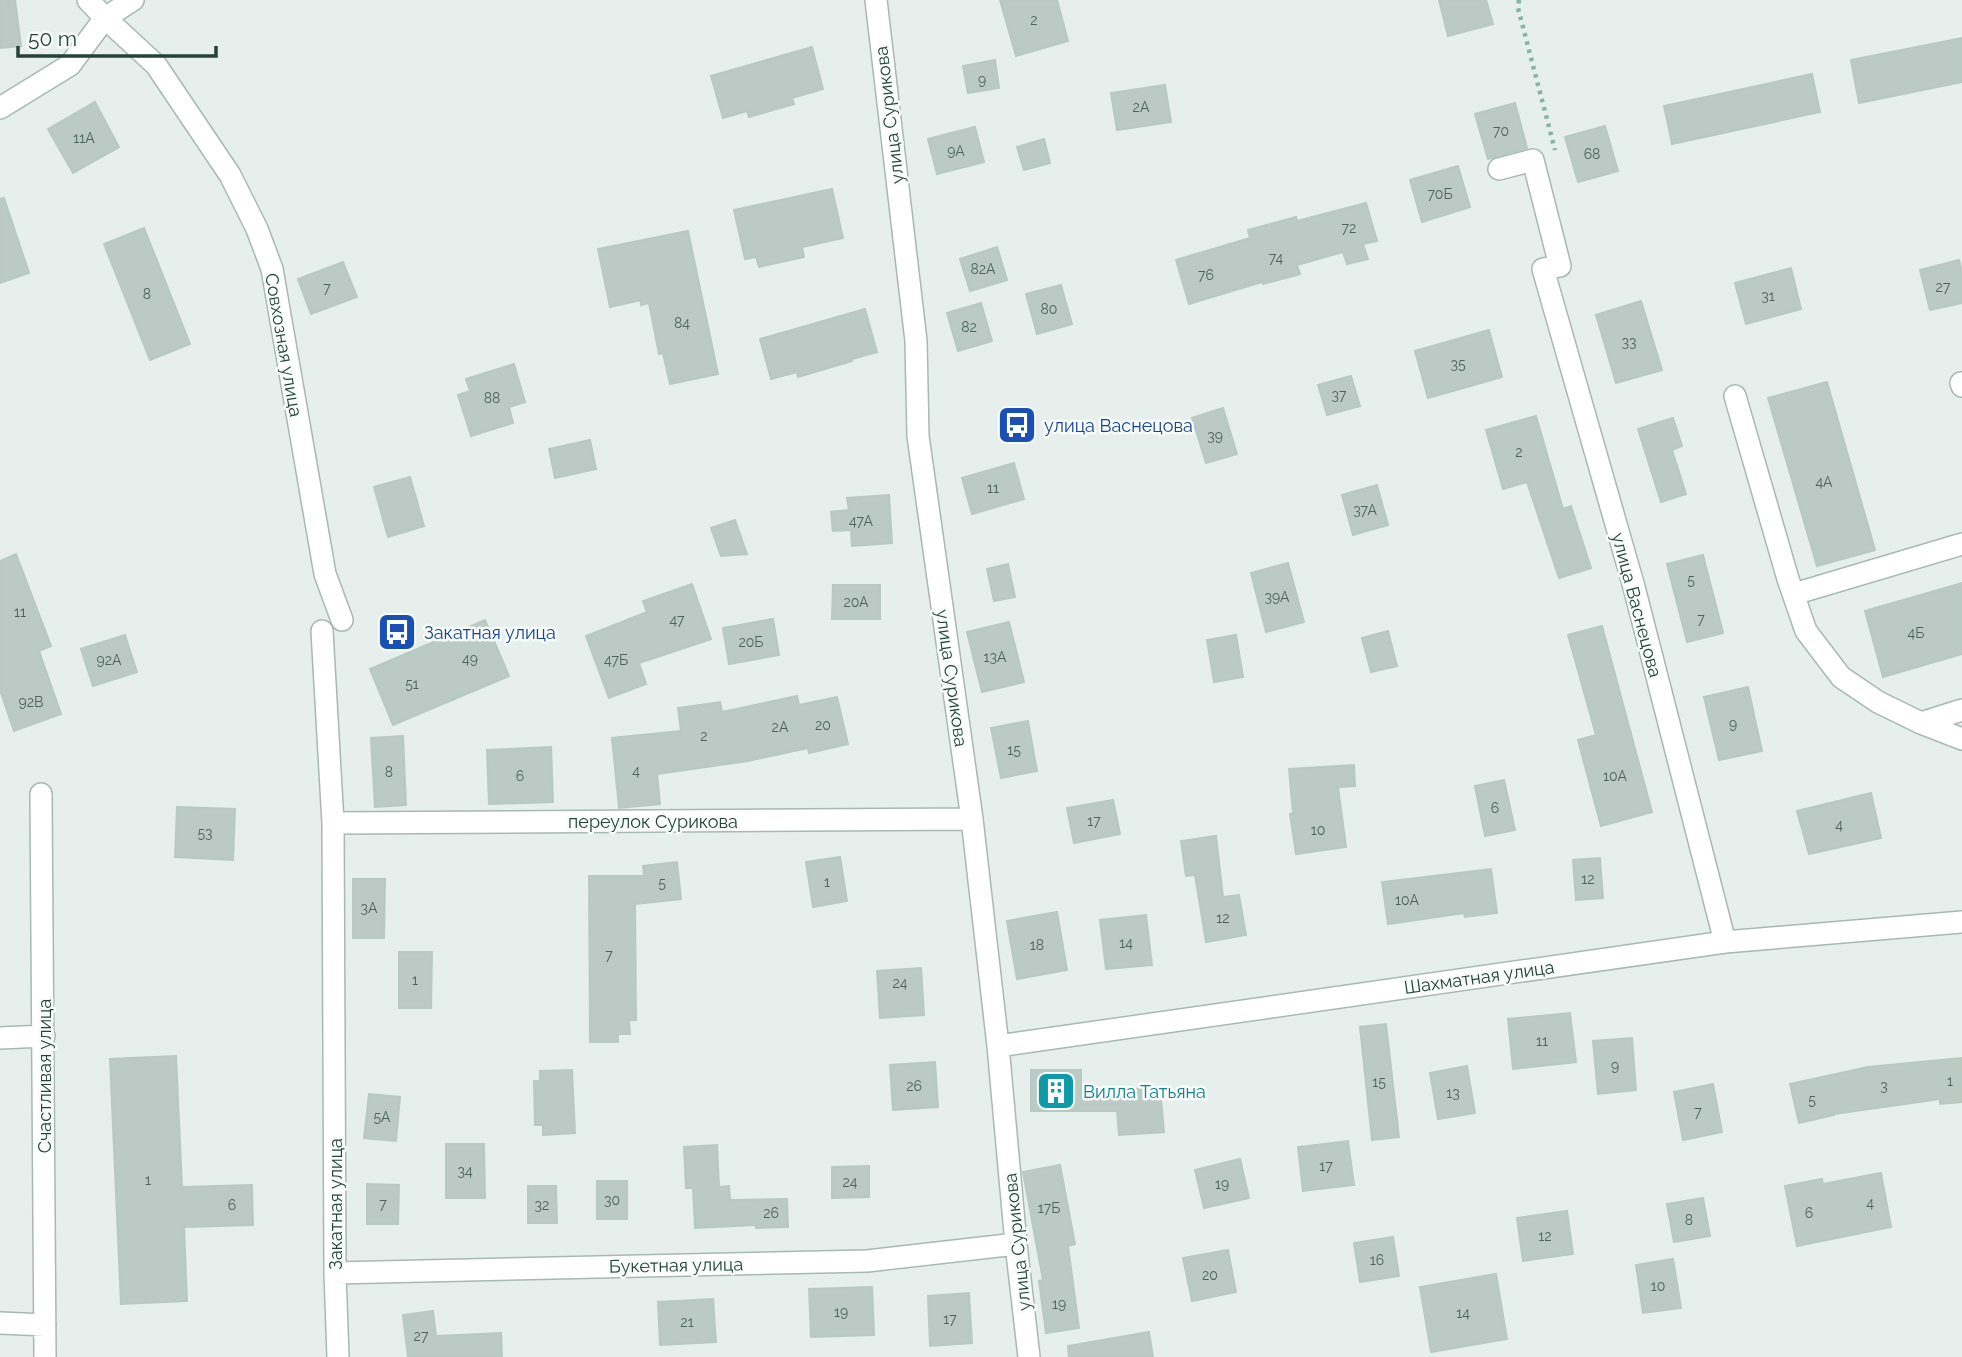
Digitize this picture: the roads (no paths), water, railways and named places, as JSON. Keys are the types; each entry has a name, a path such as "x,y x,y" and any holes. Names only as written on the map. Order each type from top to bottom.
{"street":[{"name":"Совхозная улица","path":"88,0 156,65 230,175 257,229 272,269 325,574 342,620"},
{"path":"0,108 70,65 105,18 132,0"},
{"name":"улица Сурикова","path":"876,0 916,341 918,436 972,819 1029,1357"},
{"name":"улица Васнецова","path":"1499,169 1533,160 1551,267 1725,942"},
{"path":"1735,396 1806,631 1841,677 1878,702 1962,739"},
{"path":"1794,594 1962,544"},
{"name":"Закатная улица","path":"322,631 333,823 335,1273 338,1357"},
{"path":"1921,723 1962,710"},
{"name":"Счастливая улица","path":"41,794 45,1357"},
{"name":"переулок Сурикова","path":"333,823 972,819"},
{"name":"Шахматная улица","path":"998,1046 1725,942 1962,922"},
{"path":"0,1038 44,1036"},
{"name":"Букетная улица","path":"335,1273 867,1261 1016,1244"},
{"path":"0,1323 45,1325"}],"place":[{"name":"улица Васнецова","path":"1017,425"},
{"name":"Закатная улица","path":"397,632"},
{"name":"Вилла Татьяна","path":"1056,1091"}]}
